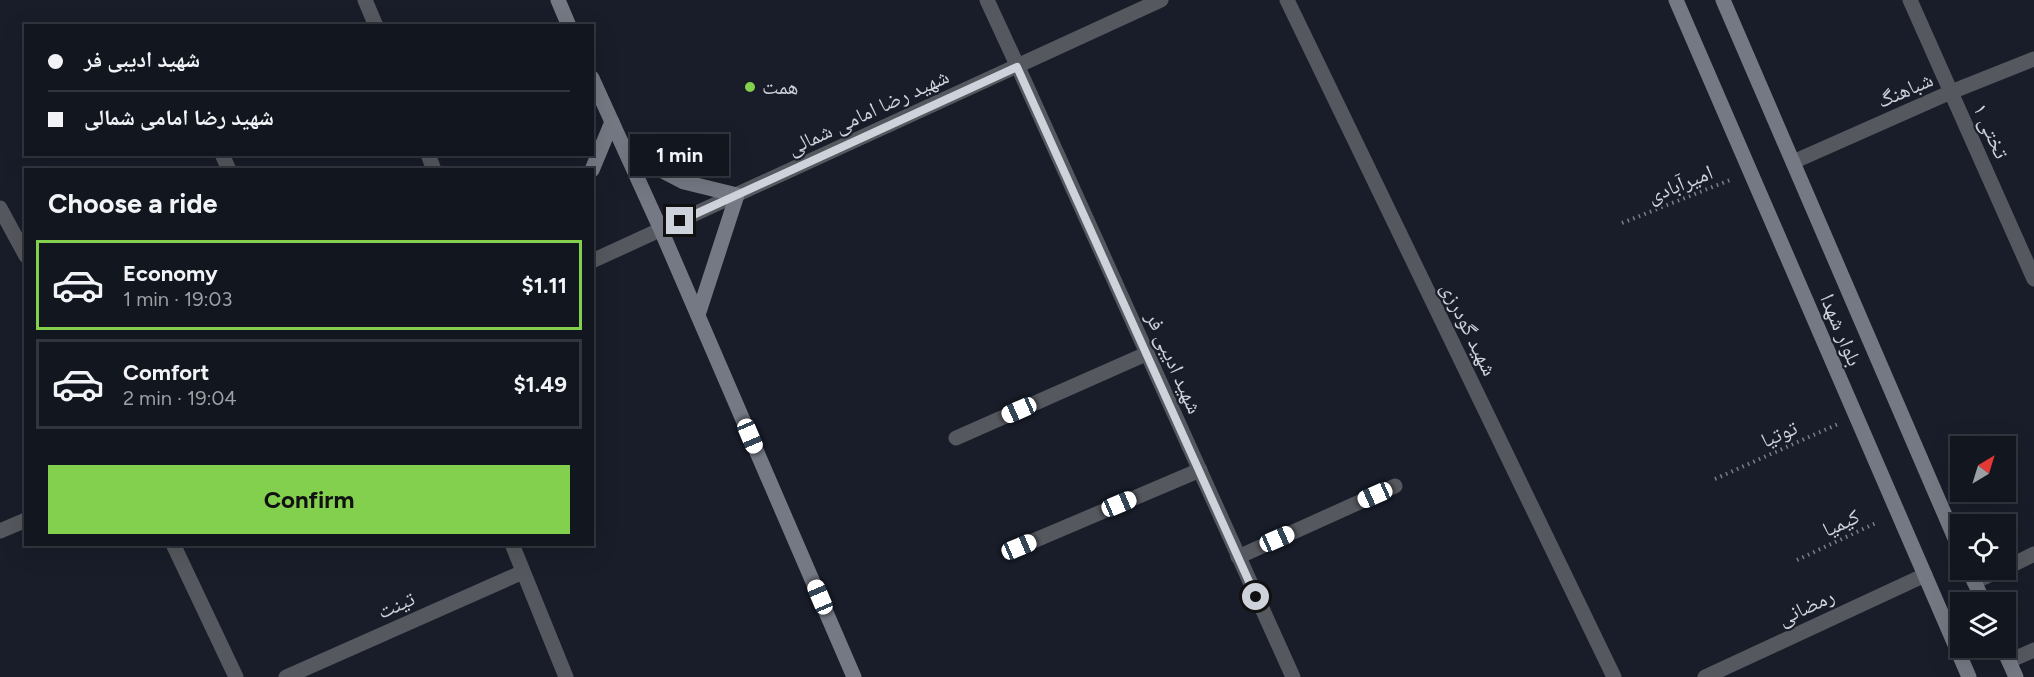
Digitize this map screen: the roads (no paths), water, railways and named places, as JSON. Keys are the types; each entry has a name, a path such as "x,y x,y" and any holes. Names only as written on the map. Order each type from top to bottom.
{"main road":[{"path":"558,0 568,24"},
{"name":"بلوار شهدا","path":"1676,0 1969,677"},
{"name":"بلوار شهدا","path":"1723,0 1950,527"},
{"path":"594,82 661,230 854,677"},
{"path":"593,168 612,122"},
{"path":"626,152 684,182 737,195 698,315"},
{"path":"2008,658 2016,677"}],"street":[{"path":"365,0 374,24"},
{"name":"شهید ادیبی فر","path":"987,0 1293,677"},
{"name":"شهید رضا امامی شمالی","path":"594,260 1161,0"},
{"name":"شهید گودرزی","path":"1287,0 1614,677"},
{"name":"تختی ١","path":"1910,0 2034,279"},
{"name":"شباهنگ","path":"1793,162 1951,92 2034,59"},
{"path":"0,208 24,252"},
{"path":"956,438 1146,354"},
{"path":"1019,547 1200,470"},
{"path":"1238,557 1395,486"},
{"path":"0,531 24,521"},
{"path":"174,546 236,677"},
{"path":"513,546 566,677"},
{"path":"2016,563 2034,554"},
{"name":"تینت","path":"286,677 523,572"},
{"name":"رمضانی","path":"1705,677 1925,576"},
{"path":"2016,653 2034,650"}],"place":[{"name":"همت","path":"750,87"}]}
